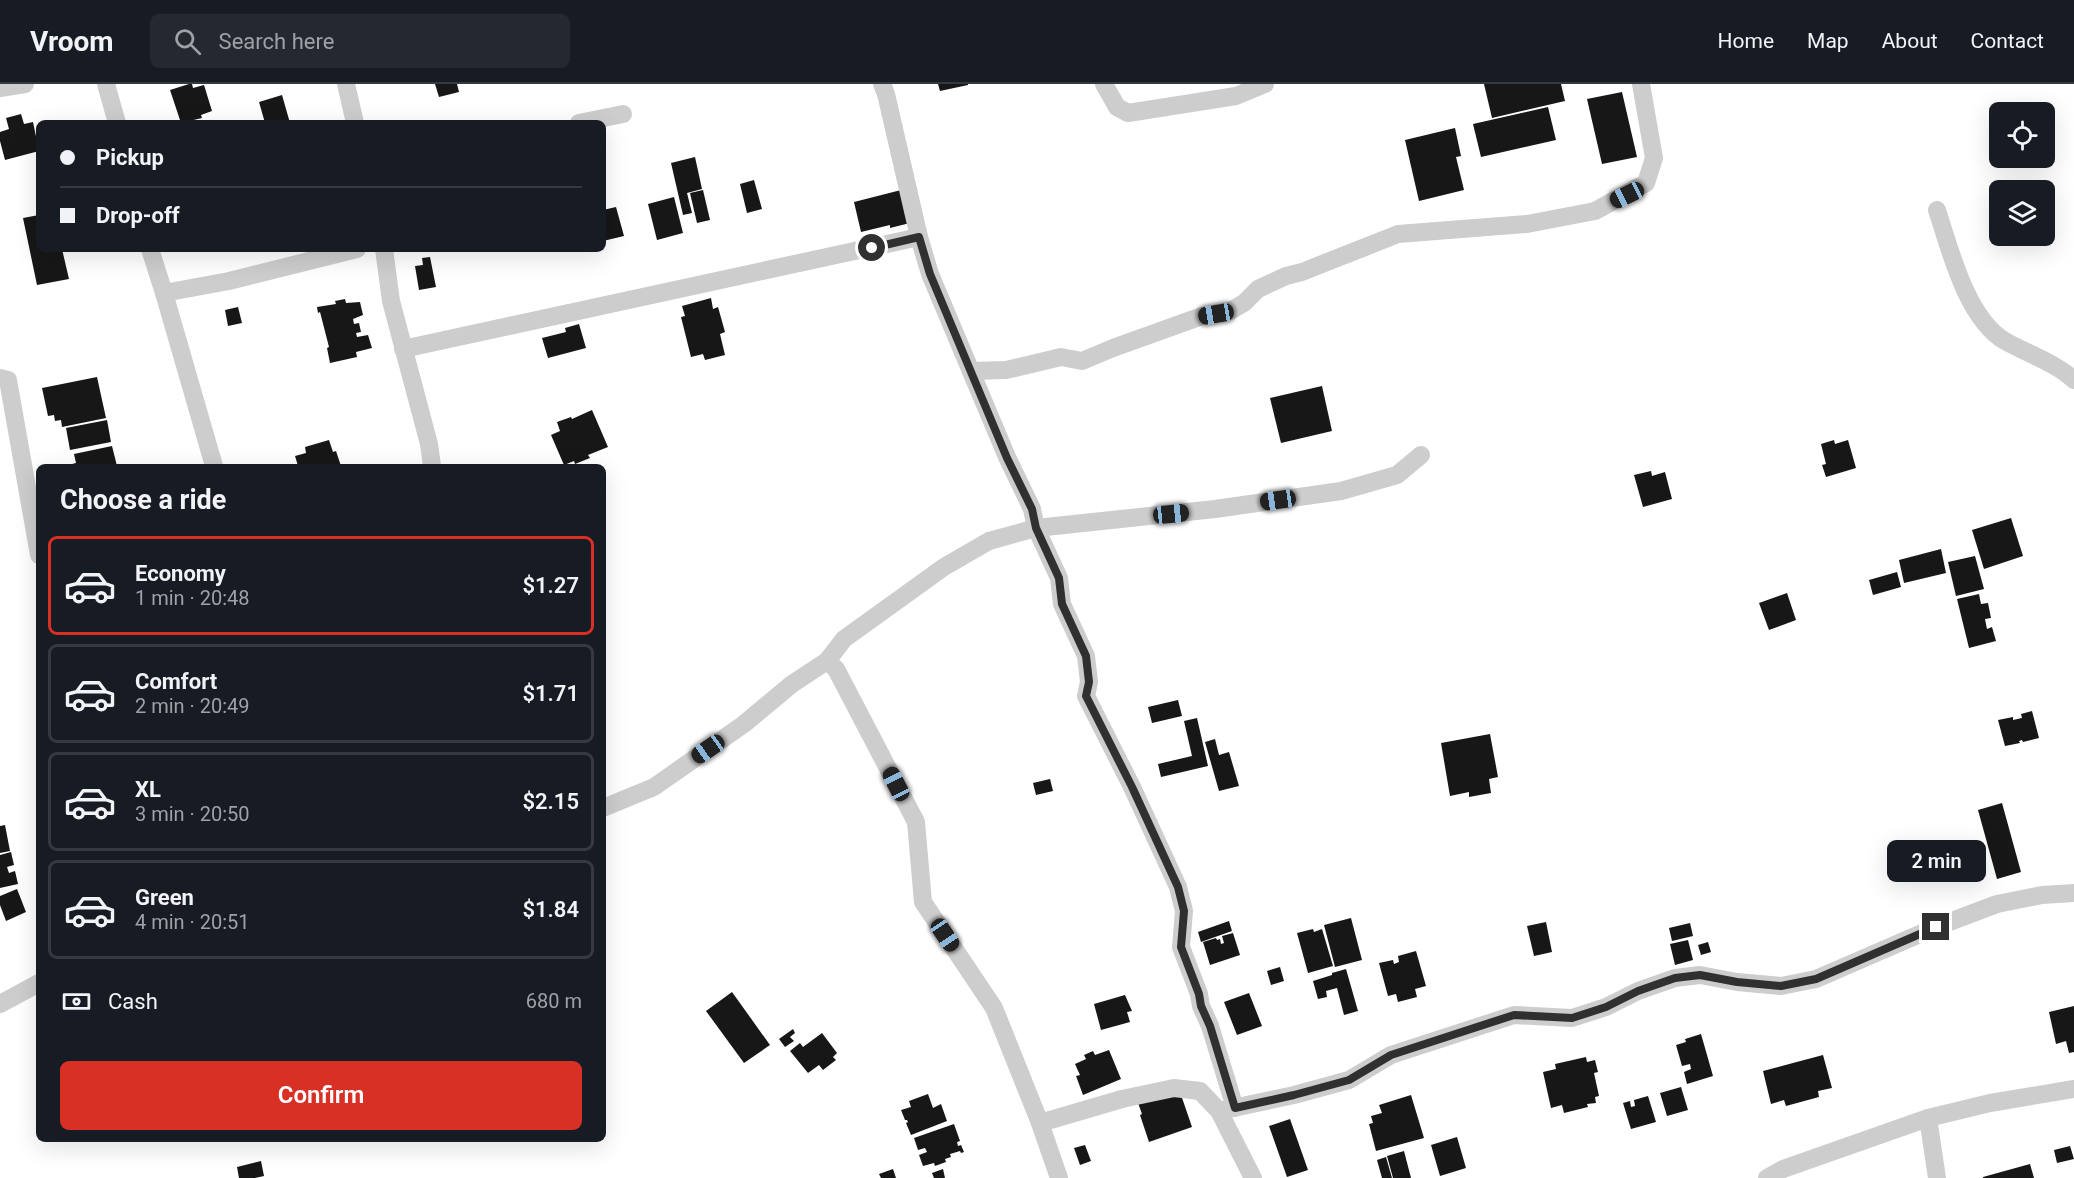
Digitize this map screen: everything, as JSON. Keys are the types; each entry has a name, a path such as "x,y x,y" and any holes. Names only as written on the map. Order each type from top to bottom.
{"street":[{"path":"0,88 25,84"},
{"path":"106,84 116,120"},
{"path":"346,84 354,120"},
{"path":"882,84 930,274 1007,458 1032,509 1036,528 1059,578 1062,604 1086,656 1089,682 1086,696 1132,787 1178,887 1184,911 1181,947 1210,1026 1227,1109 1252,1178"},
{"path":"1104,84 1117,107 1128,112 1236,96 1265,84"},
{"path":"971,371 1006,370 1061,357 1082,361 1202,316 1230,311 1244,303 1258,289 1286,276 1302,272 1398,234 1527,224 1595,211 1646,183 1654,158 1641,84"},
{"path":"594,120 623,114"},
{"path":"1937,210 1960,277 1984,321 2003,340 2034,354 2074,380"},
{"path":"403,349 919,237"},
{"path":"151,252 213,464"},
{"path":"164,293 230,281 345,252"},
{"path":"384,252 391,301 429,444 432,464"},
{"path":"0,378 8,380 36,538"},
{"path":"606,807 654,787 744,724 792,684 827,661 844,639 944,567 989,540 1036,528 1215,509 1341,492 1397,475 1421,455"},
{"path":"827,661 836,669 916,822 923,902 994,1008 1040,1123 1059,1178"},
{"path":"1040,1123 1122,1099 1174,1088 1200,1091 1227,1109 1294,1095 1349,1080 1391,1055 1514,1015 1572,1018 1606,1007 1638,991 1675,978 1700,975 1737,982 1781,986 1816,979 1936,927 1997,904 2042,895 2074,893"},
{"path":"0,1004 36,985"},
{"path":"1767,1178 1783,1169 1928,1118 1990,1103 2074,1089"},
{"path":"1928,1118 1937,1178"}],"building":[{"path":"189,84 192,84 193,88 204,85 212,111 201,115 202,118 180,120 170,90"},
{"path":"435,84 457,84 459,92 439,97"},
{"path":"938,84 968,84 968,85 940,91"},
{"path":"1484,84 1561,84 1565,101 1492,118"},
{"path":"1622,92 1637,157 1602,164 1587,99"},
{"path":"282,95 289,120 264,120 259,102"},
{"path":"1548,107 1556,140 1481,157 1473,124"},
{"path":"21,114 24,124 33,122 36,152 5,160 0,132 9,129 6,118"},
{"path":"1455,128 1461,156 1456,157 1464,190 1419,201 1405,140"},
{"path":"695,157 702,189 687,193 692,213 683,215 671,163"},
{"path":"754,180 762,209 747,213 740,184"},
{"path":"905,189 914,222 861,232 854,202"},
{"path":"703,190 710,220 697,223 690,193"},
{"path":"674,197 683,233 657,240 648,204"},
{"path":"616,207 624,236 606,240 606,209"},
{"path":"36,216 36,252 63,252 69,279 37,285 23,218"},
{"path":"430,257 436,287 419,290 415,266 423,265 422,258"},
{"path":"711,298 713,309 718,307 725,332 720,334 725,355 705,360 703,354 691,357 681,317 685,316 682,306"},
{"path":"345,299 346,303 360,302 363,315 353,319 354,324 359,323 361,332 356,333 357,337 368,335 372,348 356,352 357,357 330,363 327,348 329,347 317,307 336,304 335,301"},
{"path":"238,307 242,323 228,326 225,310"},
{"path":"579,324 586,348 548,358 542,338 566,332 565,328"},
{"path":"97,377 106,418 62,427 61,420 55,421 54,415 48,416 42,388"},
{"path":"1322,386 1332,431 1281,443 1270,398"},
{"path":"592,410 608,447 588,455 590,458 575,464 574,461 564,464 551,435 560,431 557,422 571,417 572,419"},
{"path":"107,420 111,442 70,450 66,428"},
{"path":"329,440 340,464 297,464 295,456 306,453 305,447"},
{"path":"1834,440 1835,444 1848,440 1856,468 1826,477 1822,465 1826,464 1821,444"},
{"path":"112,446 116,464 72,464 76,463 74,454"},
{"path":"1651,471 1652,476 1665,472 1672,499 1643,507 1634,475"},
{"path":"2011,518 2023,556 1984,569 1972,530"},
{"path":"1941,549 1946,573 1904,583 1899,560"},
{"path":"1975,556 1984,589 1956,596 1948,562"},
{"path":"1897,572 1901,587 1873,595 1869,580"},
{"path":"1787,593 1796,620 1769,630 1759,603"},
{"path":"1979,594 1981,604 1988,603 1991,618 1985,619 1987,629 1992,627 1996,641 1969,648 1957,599"},
{"path":"1178,700 1182,716 1152,723 1148,707"},
{"path":"2032,711 2039,738 2023,742 2022,740 2019,741 2020,743 2005,746 1998,720 2022,718 2021,714"},
{"path":"1197,718 1208,766 1161,777 1158,764 1192,756 1184,721"},
{"path":"1490,734 1498,777 1489,779 1491,793 1469,797 1469,792 1450,796 1441,743"},
{"path":"1215,739 1219,755 1229,752 1239,786 1219,791 1205,742"},
{"path":"1050,779 1053,791 1036,795 1033,783"},
{"path":"2002,803 2021,872 1997,879 1978,810"},
{"path":"5,825 10,851 0,853 0,826"},
{"path":"11,852 14,865 7,867 9,873 15,871 18,884 0,888 0,855"},
{"path":"17,889 26,912 6,921 0,905 0,896"},
{"path":"1351,918 1362,960 1335,967 1324,925"},
{"path":"1229,921 1232,931 1201,942 1198,932"},
{"path":"1546,922 1552,952 1534,956 1527,926"},
{"path":"1690,923 1693,936 1672,941 1669,928"},
{"path":"1313,929 1314,932 1322,929 1333,966 1308,973 1297,933"},
{"path":"1233,933 1240,955 1210,965 1203,942 1216,938 1220,939 1221,944 1224,943 1222,936"},
{"path":"1688,940 1693,960 1675,965 1670,944"},
{"path":"1708,942 1711,952 1701,955 1698,945"},
{"path":"1416,951 1426,986 1415,989 1417,997 1398,1002 1396,994 1388,996 1379,963 1393,960 1394,964 1399,962 1398,956"},
{"path":"1280,967 1284,981 1271,985 1267,971"},
{"path":"1346,969 1358,1011 1344,1015 1337,988 1326,991 1327,997 1318,999 1313,981"},
{"path":"732,992 770,1045 744,1063 706,1011"},
{"path":"1249,993 1262,1026 1237,1035 1224,1002"},
{"path":"1125,995 1132,1011 1127,1012 1130,1022 1101,1030 1094,1004"},
{"path":"2074,1006 2074,1052 2069,1053 2066,1041 2056,1044 2049,1012"},
{"path":"793,1029 795,1033 790,1037 794,1041 785,1047 779,1039"},
{"path":"822,1033 837,1053 833,1057 836,1060 823,1070 819,1065 808,1073 790,1051 800,1043 803,1047"},
{"path":"1701,1034 1713,1076 1687,1084 1684,1072 1691,1069 1690,1064 1682,1066 1676,1045 1686,1042 1685,1039"},
{"path":"1109,1050 1121,1079 1083,1095 1076,1076 1080,1075 1075,1064 1086,1059 1084,1055 1093,1051 1095,1055"},
{"path":"1823,1055 1832,1088 1818,1091 1819,1097 1786,1106 1784,1100 1771,1104 1763,1071"},
{"path":"1586,1057 1587,1062 1595,1060 1598,1072 1594,1073 1599,1096 1595,1097 1596,1103 1564,1113 1562,1105 1551,1108 1543,1072 1556,1069 1555,1064"},
{"path":"1681,1087 1688,1110 1667,1116 1660,1093"},
{"path":"1179,1089 1192,1127 1149,1142 1138,1103"},
{"path":"928,1094 933,1108 941,1104 947,1121 911,1135 906,1123 908,1122 901,1110 911,1107 909,1101"},
{"path":"1411,1095 1424,1138 1376,1151 1369,1124 1373,1123 1371,1116 1382,1113 1379,1105"},
{"path":"1648,1096 1656,1122 1631,1129 1623,1103 1630,1101 1631,1107 1635,1106 1634,1100"},
{"path":"1290,1119 1308,1170 1287,1177 1269,1126"},
{"path":"954,1124 960,1141 957,1142 958,1146 961,1145 964,1152 950,1154 951,1157 945,1159 946,1162 935,1166 934,1163 923,1166 919,1155 927,1152 925,1148 918,1150 914,1138"},
{"path":"1457,1137 1466,1168 1440,1176 1431,1145"},
{"path":"1085,1145 1091,1161 1080,1165 1074,1148"},
{"path":"2070,1146 2074,1159 2057,1163 2054,1150"},
{"path":"1404,1151 1411,1178 1393,1178 1387,1156"},
{"path":"1386,1157 1392,1178 1382,1178 1377,1160"},
{"path":"261,1161 264,1176 239,1178 237,1167"},
{"path":"2030,1164 2034,1178 1983,1178 1983,1177"},
{"path":"893,1169 896,1178 881,1178 879,1174"},
{"path":"943,1169 945,1178 934,1178 932,1173"}],"route":[{"path":"872,248 919,237 930,274 1007,458 1032,509 1036,528 1059,578 1062,604 1086,656 1089,682 1086,696 1132,787 1178,887 1184,911 1181,947 1210,1026 1235,1108 1349,1080 1391,1055 1514,1015 1572,1018 1606,1007 1638,991 1675,978 1700,975 1737,982 1781,986 1816,979 1936,927"}]}
